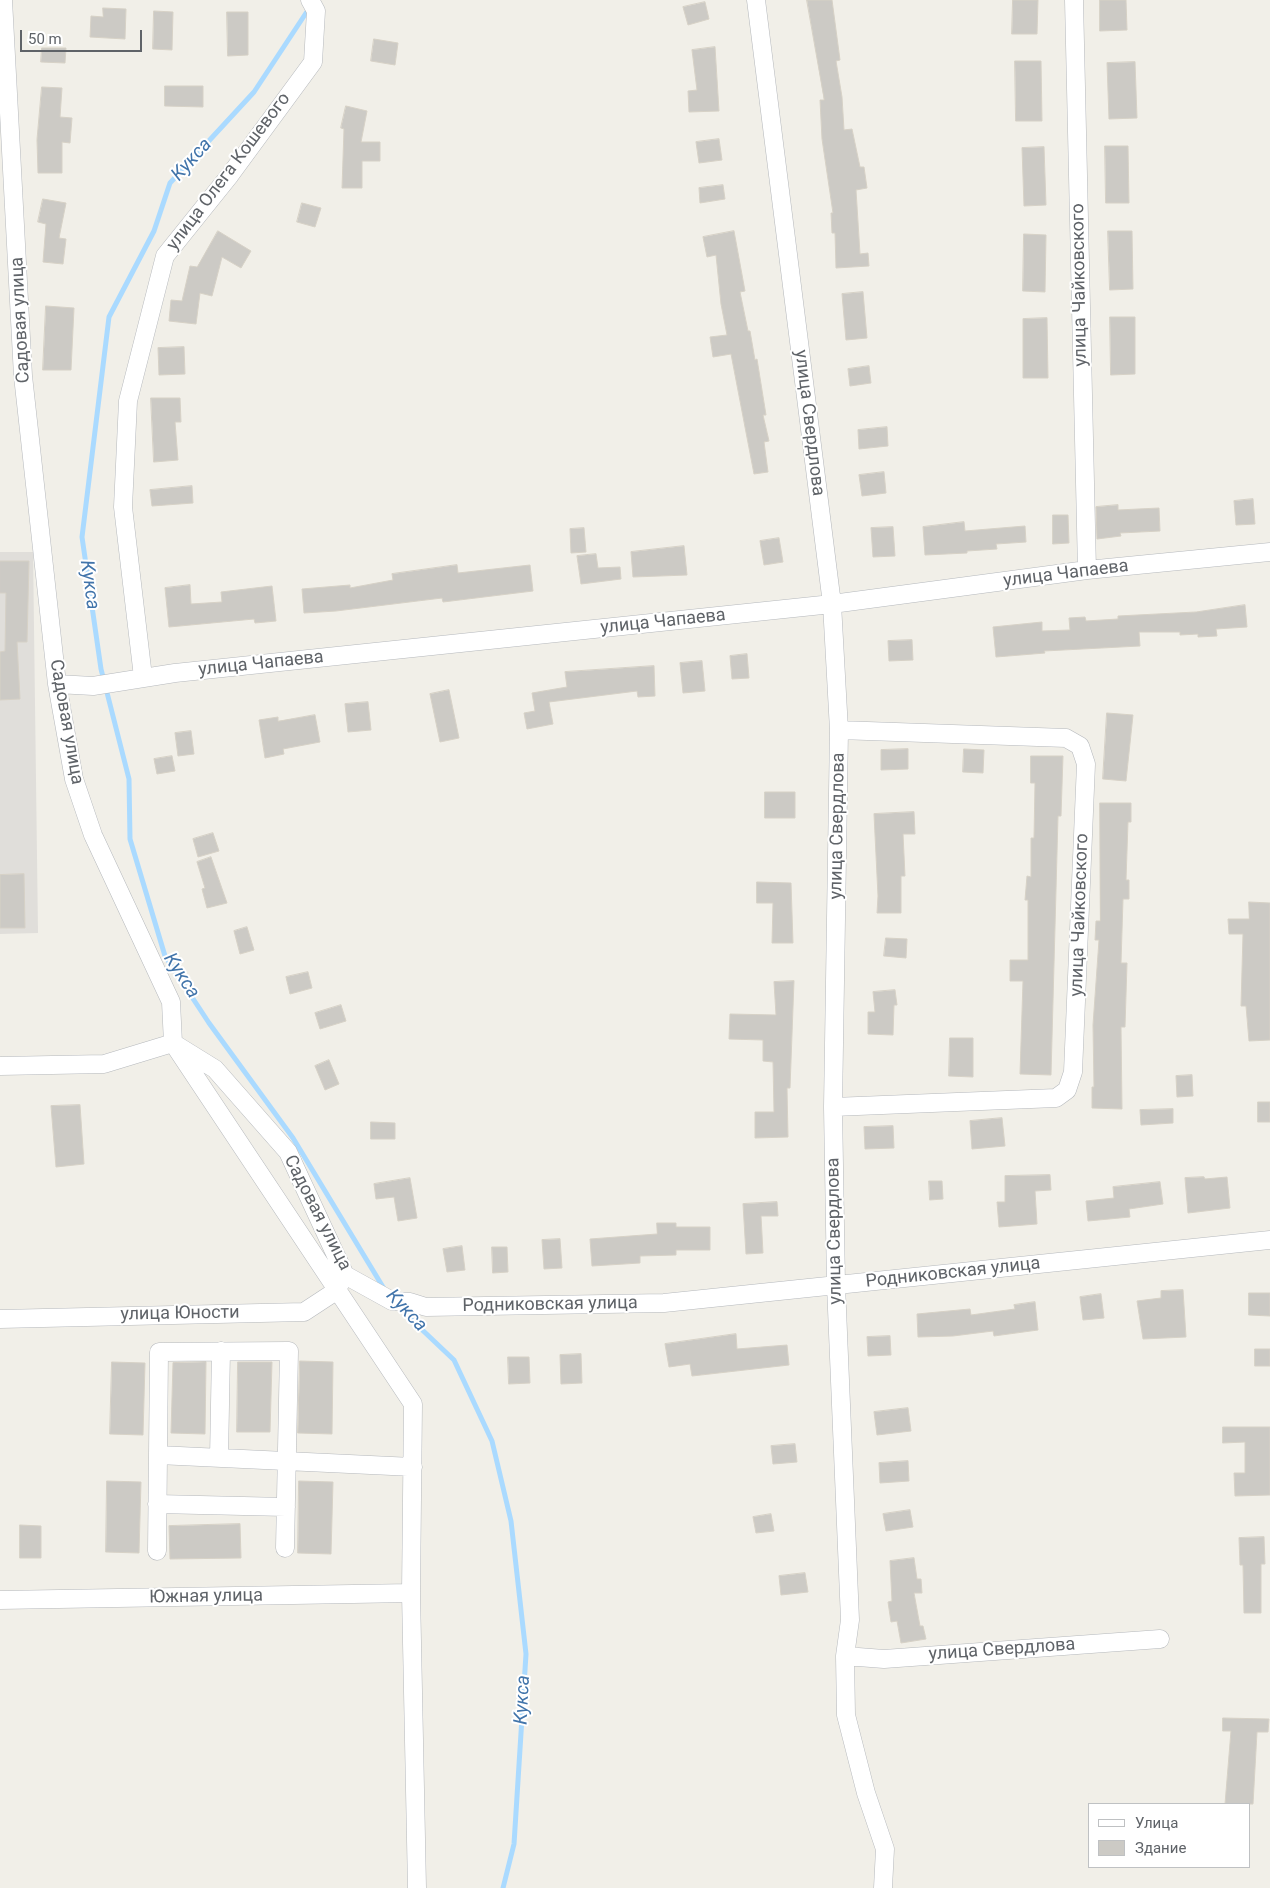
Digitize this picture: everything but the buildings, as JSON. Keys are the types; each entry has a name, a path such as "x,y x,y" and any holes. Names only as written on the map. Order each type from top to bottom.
{"street":[{"name":"Садовая улица","path":"3,0 24,376 57,684 74,779 92,835 171,1002 173,1043 215,1069 288,1152 346,1275 392,1301 410,1302 426,1307"},
{"name":"улица Олега Кошевого","path":"143,677 123,507 128,401 165,256 230,175 313,62 316,11 310,0"},
{"name":"улица Свердлова","path":"756,0 832,604 839,730 833,1107 836,1286 850,1620 844,1656 846,1715 866,1793 885,1849 884,1888"},
{"name":"улица Чайковского","path":"1073,1 1087,570"},
{"name":"улица Чапаева","path":"57,684 93,686 143,677 832,604 1087,570 1270,552"},
{"name":"улица Чайковского","path":"833,1107 1056,1098 1067,1090 1073,1072 1086,764 1080,746 1066,738 839,730"},
{"path":"0,1066 104,1064 173,1043 336,1291 413,1404 411,1593 417,1888"},
{"name":"Родниковская улица","path":"426,1307 664,1303 1270,1240"},
{"name":"улица Юности","path":"0,1318 304,1312 336,1291 346,1275"},
{"path":"157,1551 160,1352 289,1351 285,1548"},
{"path":"219,1458 221,1352"},
{"path":"158,1455 413,1466"},
{"path":"157,1504 286,1507"},
{"name":"Южная улица","path":"0,1600 411,1593"},
{"name":"улица Свердлова","path":"844,1656 884,1659 1160,1639"}],"shaded area":[{"path":"0,552 33,552 38,933 0,934"}],"waterway":[{"name":"Кукса","path":"308,10 254,92 170,183 154,231 109,317 82,537 101,669 129,779 130,839 165,956 209,1023 293,1138 386,1292"},
{"name":"Кукса","path":"397,1306 454,1360 492,1441 511,1521 526,1654 514,1844 503,1888"}]}
